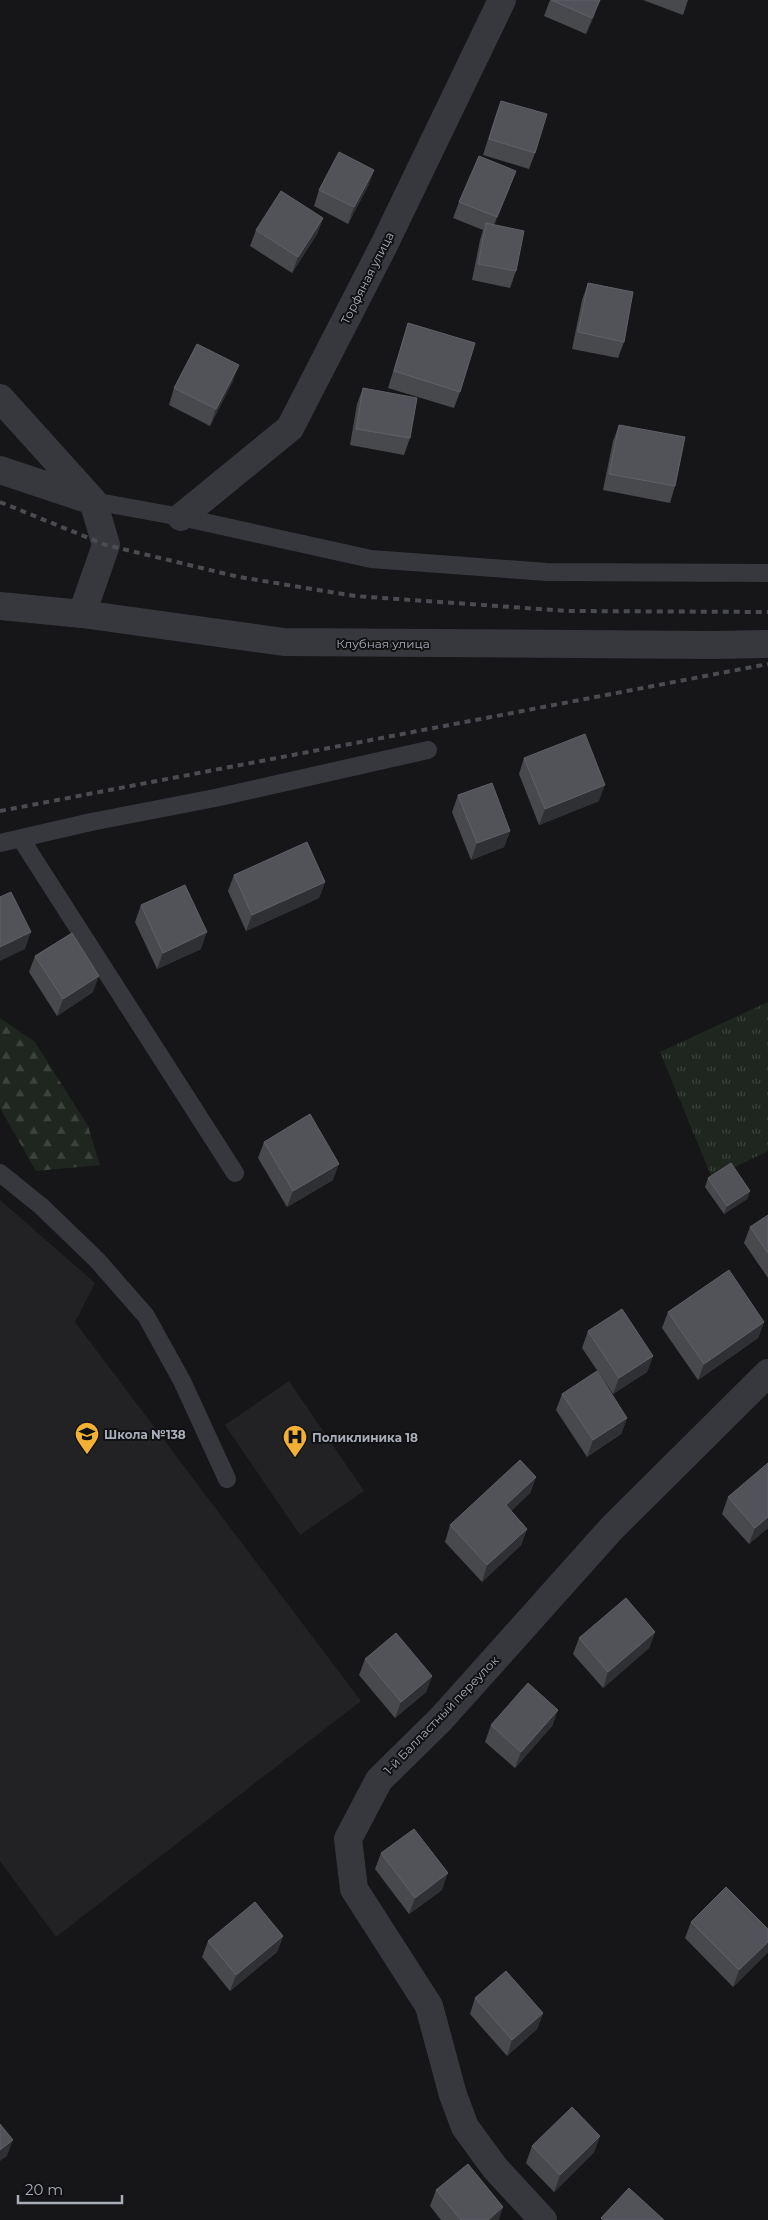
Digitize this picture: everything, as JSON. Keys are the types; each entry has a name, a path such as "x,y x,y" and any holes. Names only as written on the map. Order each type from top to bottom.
{"street":[{"name":"Торфяная улица","path":"182,517 290,428 384,245 502,0"},
{"path":"0,398 93,501 106,545 82,614"},
{"path":"0,470 93,501"},
{"name":"Клубная улица","path":"0,606 82,614 284,642 768,644"},
{"name":"1-й Балластный переулок","path":"543,2220 495,2168 466,2127 453,2095 429,2006 354,1889 348,1839 379,1780 441,1719 612,1528 768,1373"}],"lane":[{"path":"93,501 182,517 371,559 547,572 768,573"},
{"path":"0,843 91,822 215,798 428,750"},
{"path":"21,839 235,1173"},
{"path":"0,1173 42,1206 97,1260 146,1316 182,1381 227,1479"}],"shaded area":[{"name":"Школа №138","path":"0,1200 95,1283 75,1322 361,1701 56,1937 0,1861"},
{"name":"Поликлиника 18","path":"289,1381 364,1491 300,1535 225,1425"}],"green space":[{"path":"768,1002 768,1151 712,1178 660,1052"},
{"path":"0,1018 35,1042 88,1126 100,1165 36,1171 0,1108"}],"building":[{"path":"551,0 600,0 592,18"},
{"path":"501,101 547,114 535,153 489,139"},
{"path":"339,152 374,170 354,207 319,190"},
{"path":"479,156 516,171 497,217 459,202"},
{"path":"281,191 323,218 298,257 256,230"},
{"path":"486,223 524,231 516,271 478,264"},
{"path":"588,283 633,292 624,342 578,332"},
{"path":"408,323 475,343 460,392 394,371"},
{"path":"197,344 239,365 216,409 174,388"},
{"path":"363,388 417,398 410,438 356,429"},
{"path":"619,425 685,437 675,486 609,474"},
{"path":"585,734 605,785 545,809 524,758"},
{"path":"492,783 510,831 477,843 458,795"},
{"path":"307,842 325,882 252,915 234,875"},
{"path":"185,885 207,932 163,953 141,905"},
{"path":"11,892 31,932 0,947 0,897"},
{"path":"72,933 99,976 63,999 35,956"},
{"path":"310,1114 339,1164 293,1191 264,1142"},
{"path":"731,1163 750,1191 727,1206 708,1178"},
{"path":"768,1215 768,1253 750,1227"},
{"path":"729,1270 764,1322 704,1364 668,1312"},
{"path":"622,1309 653,1356 619,1378 588,1331"},
{"path":"597,1371 627,1418 593,1440 562,1394"},
{"path":"520,1460 536,1477 506,1505 527,1529 487,1565 450,1525"},
{"path":"768,1463 768,1517 755,1528 728,1497"},
{"path":"626,1598 655,1632 608,1672 579,1638"},
{"path":"396,1633 432,1676 401,1702 365,1659"},
{"path":"528,1683 558,1710 521,1752 491,1725"},
{"path":"414,1829 448,1873 415,1898 381,1853"},
{"path":"726,1887 768,1929 768,1942 739,1970 691,1922"},
{"path":"255,1902 283,1936 236,1975 208,1941"},
{"path":"506,1971 543,2013 512,2040 475,1998"},
{"path":"572,2107 600,2136 560,2175 532,2146"},
{"path":"0,2124 13,2140 0,2150"},
{"path":"468,2164 503,2207 488,2220 461,2220 436,2190"},
{"path":"629,2188 664,2220 603,2220 601,2218"}],"railway":[{"path":"0,502 106,545 239,577 355,596 568,611 768,612"},
{"path":"0,811 768,664"}],"place":[{"name":"Школа №138","path":"87,1455"},
{"name":"Поликлиника 18","path":"295,1458"}]}
